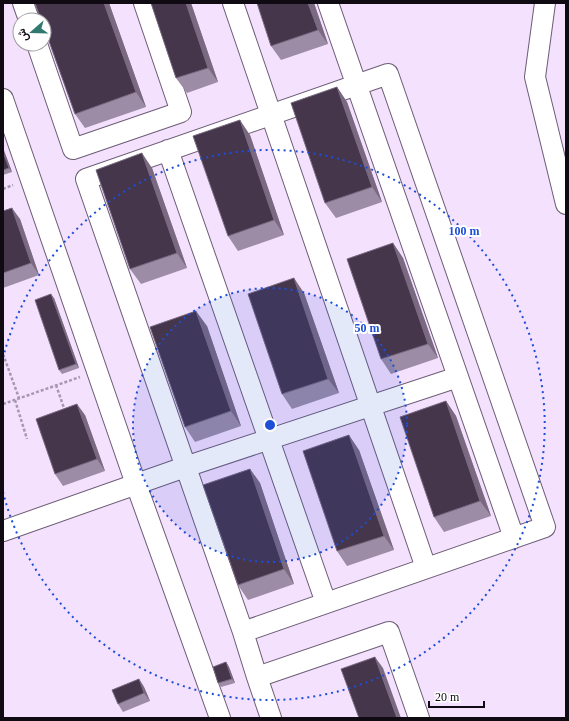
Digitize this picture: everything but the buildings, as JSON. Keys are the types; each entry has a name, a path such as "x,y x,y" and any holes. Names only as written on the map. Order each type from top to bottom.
{"street":[{"path":"40,52 73,149 181,112 144,3"},
{"path":"233,3 426,568"},
{"path":"328,3 514,538"},
{"path":"545,3 535,77 566,204"},
{"path":"242,632 545,527 388,74 86,179 271,718"},
{"path":"3,99 136,484 220,718"},
{"path":"168,150 326,603"},
{"path":"3,531 186,467 458,377"},
{"path":"257,677 389,632 419,718"}],"path":[{"path":"3,354 19,398"},
{"path":"3,404 86,375"},
{"path":"56,385 66,414"},
{"path":"15,400 27,439"}]}
